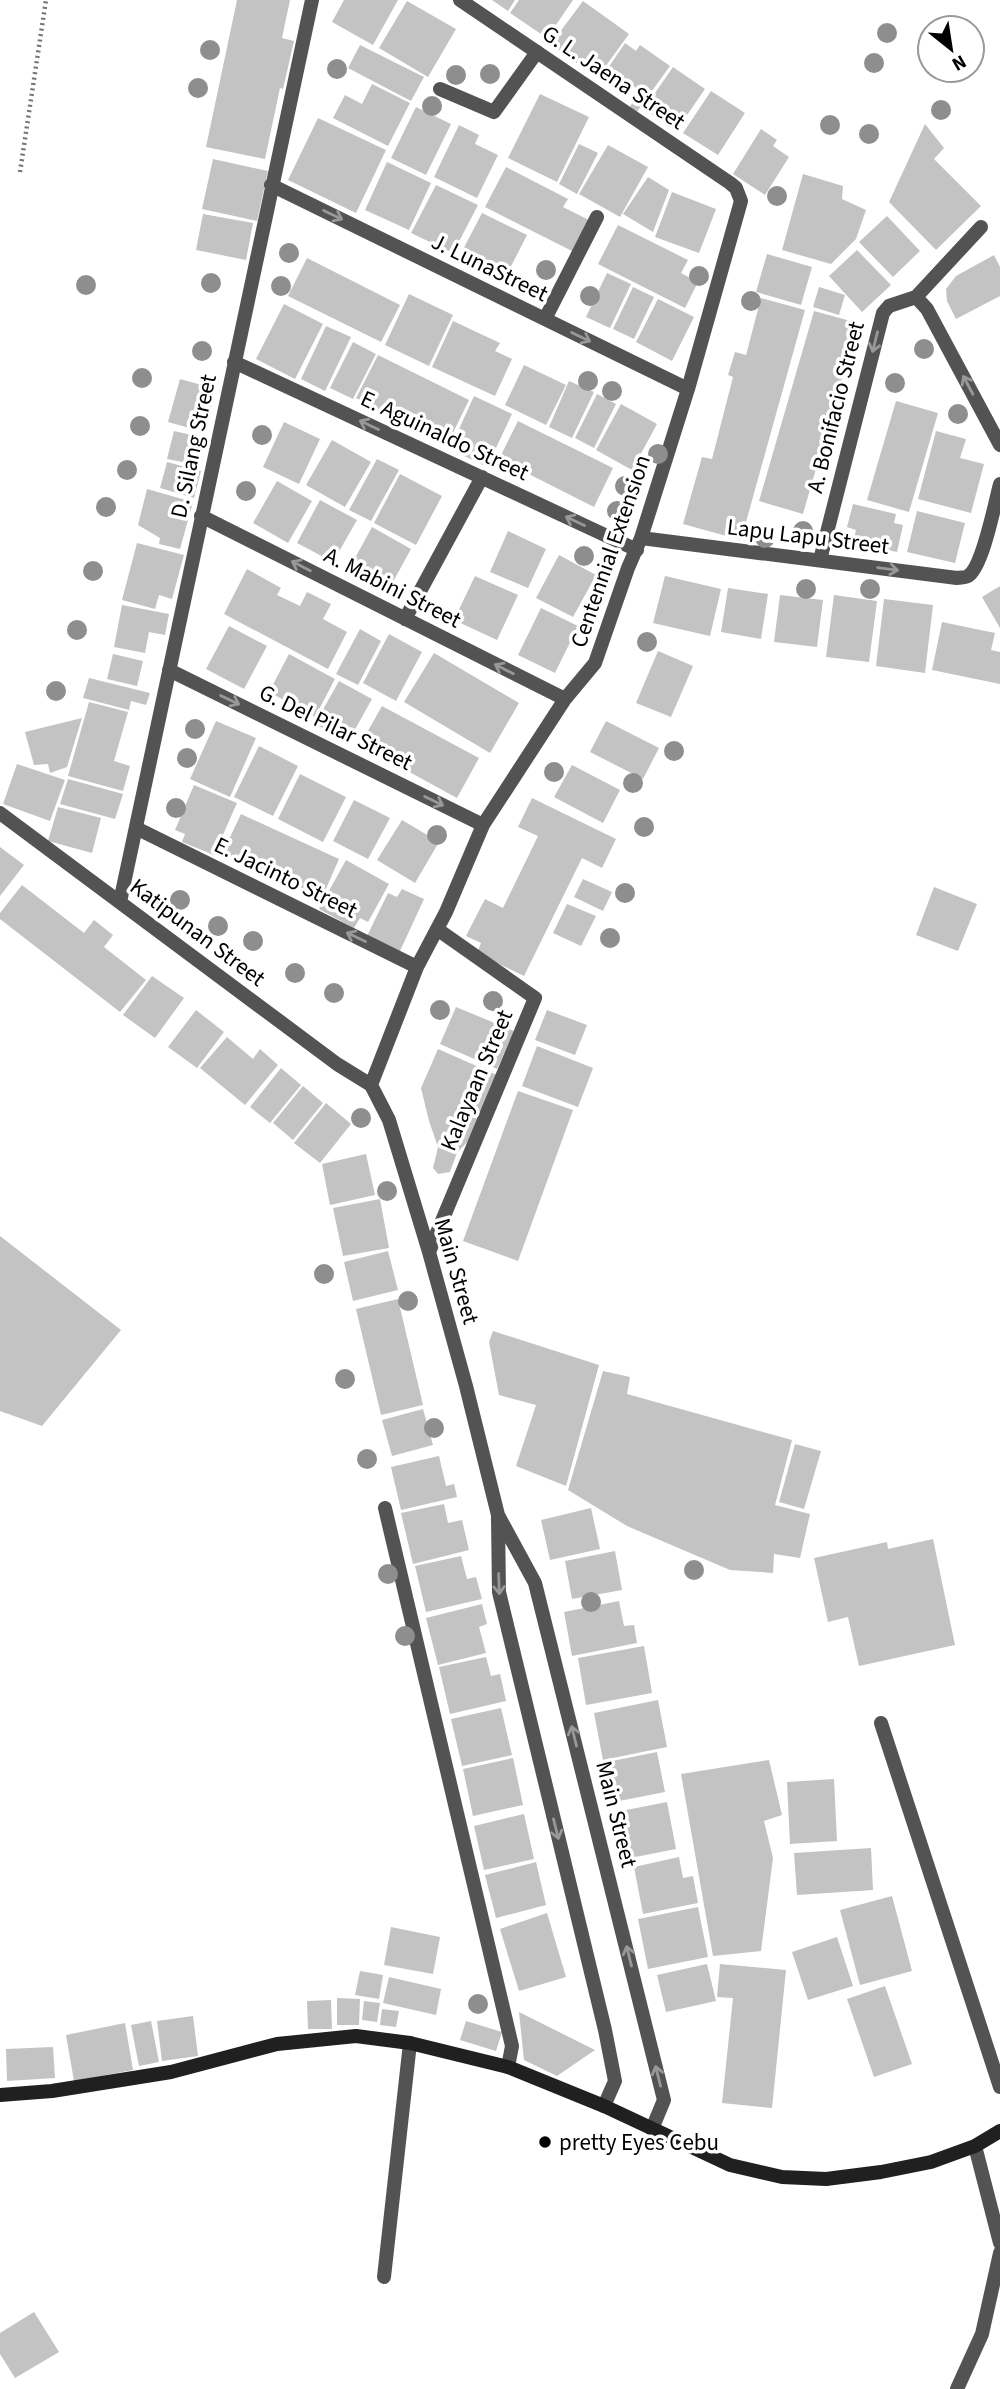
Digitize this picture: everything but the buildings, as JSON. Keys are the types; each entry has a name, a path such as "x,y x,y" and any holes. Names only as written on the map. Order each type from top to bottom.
{"street":[{"name":"D. Silang Street","path":"120,902 312,0"},
{"name":"G. L. Jaena Street","path":"460,0 730,183 740,195"},
{"path":"440,89 494,111 537,52"},
{"name":"J. LunaStreet","path":"271,185 688,389"},
{"name":"Centennial Extension","path":"371,1085 417,967 484,825 565,699 596,663 628,568 639,544 688,389 740,209 740,195"},
{"path":"545,319 597,217"},
{"name":"A. Bonifacio Street","path":"820,560 883,313 889,306 916,297 981,228"},
{"path":"916,297 927,309 1000,445"},
{"name":"E. Aguinaldo Street","path":"234,362 482,477 639,544"},
{"path":"405,619 482,477"},
{"name":"Lapu Lapu Street","path":"639,544 820,560 947,578 968,576 982,554 1000,484"},
{"name":"A. Mabini Street","path":"201,516 565,699"},
{"name":"G. Del Pilar Street","path":"169,670 484,825"},
{"name":"Katipunan Street","path":"0,813 337,1064 371,1085"},
{"name":"E. Jacinto Street","path":"136,828 417,967"},
{"name":"Kalayaan Street","path":"429,1252 535,998 437,929"},
{"name":"Main Street","path":"371,1085 389,1120 429,1252 498,1515 535,1583 664,2100 652,2129"},
{"path":"385,1508 512,2046 508,2067"},
{"name":"Main Street","path":"498,1515 499,1592 602,2017 615,2081 604,2106"},
{"path":"881,1723 1000,2087"},
{"path":"0,2095 52,2091 171,2072 277,2044 356,2036 410,2042 508,2067 604,2106 730,2165 782,2177 826,2179 881,2172 931,2161 975,2146 1000,2131"},
{"path":"384,2277 410,2042"},
{"path":"975,2146 1000,2243"},
{"path":"957,2389 982,2334 1000,2253"}],"path":[{"path":"20,172 46,0"}],"place":[{"name":"pretty Eyes Cebu","path":"545,2142"}]}
